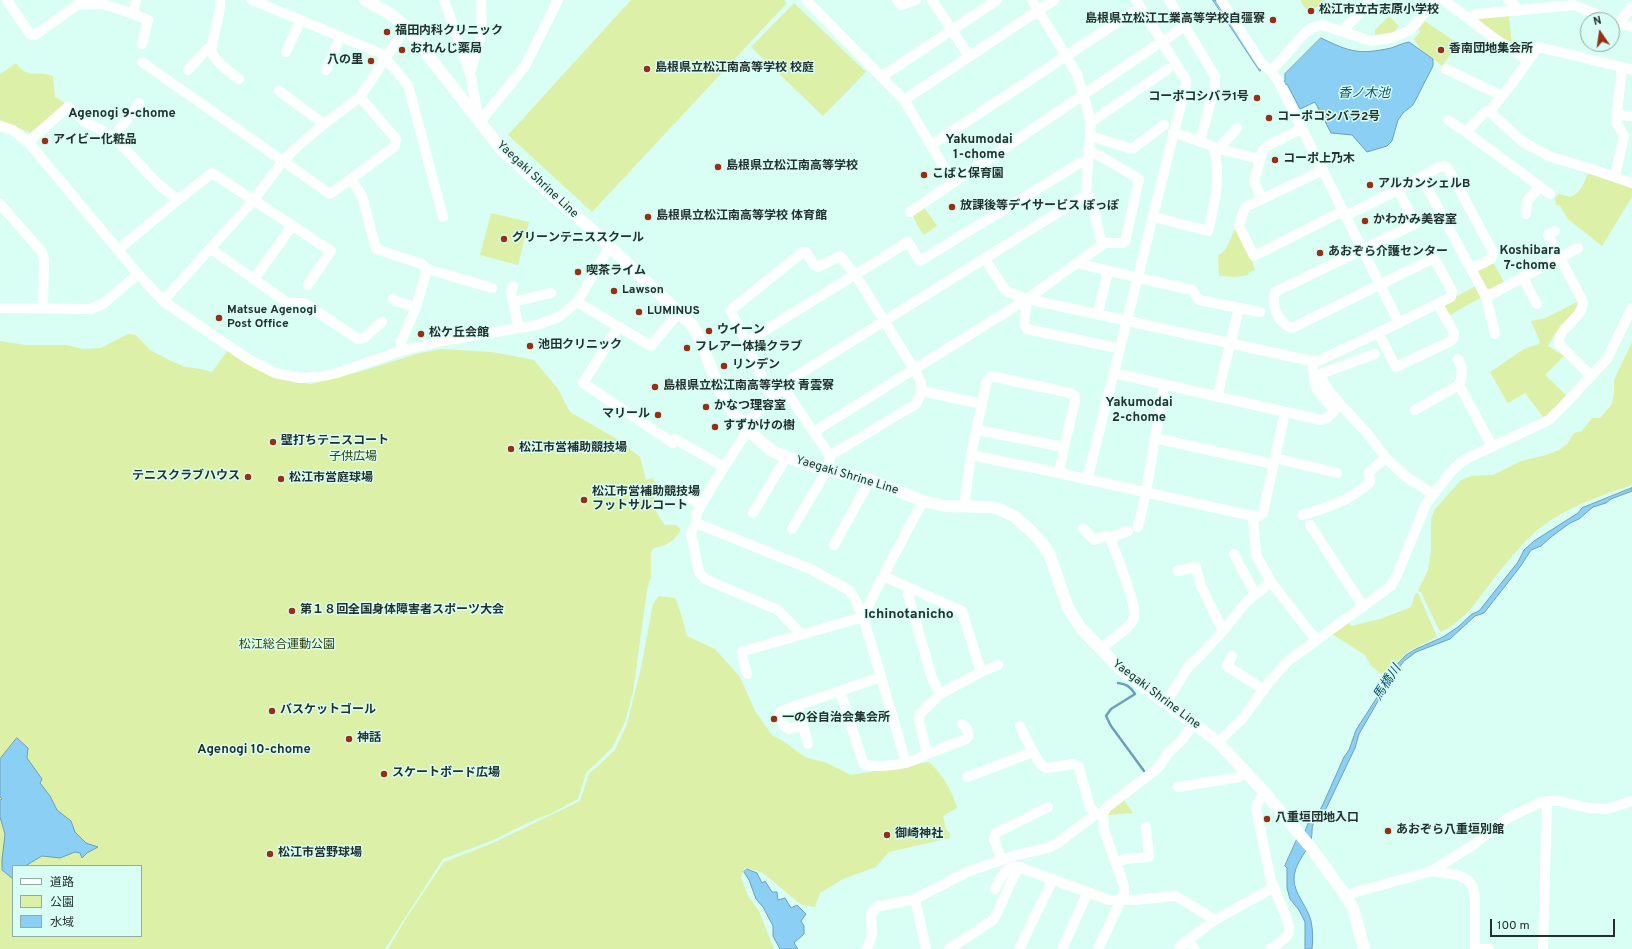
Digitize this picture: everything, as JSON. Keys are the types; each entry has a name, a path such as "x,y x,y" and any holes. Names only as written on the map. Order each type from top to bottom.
{"main road":[{"name":"Yaegaki Shrine Line","path":"365,0 384,10 406,27 479,123 513,161 589,228 679,312 696,331 718,387 729,407 747,428 767,447 786,458 827,470 870,480 924,501 945,506 990,507 1004,510 1014,516 1031,531 1042,542 1049,554 1071,614 1081,628 1119,668 1218,742 1265,793 1311,848 1353,908 1364,949"}],"street":[{"path":"7,0 30,34 35,35 77,5 103,4 148,20 142,44"},
{"path":"133,14 136,0"},
{"path":"220,0 219,18 210,48 212,54 221,65 239,80"},
{"path":"252,0 382,54 408,85 443,217"},
{"path":"444,0 470,73 479,123"},
{"path":"470,73 482,32 481,0"},
{"path":"479,123 525,66 558,0"},
{"path":"806,0 904,100 953,183"},
{"path":"897,0 901,5 916,0"},
{"path":"932,0 969,56"},
{"path":"881,77 997,0"},
{"path":"1032,0 1077,74 1091,122 1086,195"},
{"path":"904,100 1054,0"},
{"path":"1088,480 1128,321 1134,277 1154,217 1186,82 1158,44 1136,0"},
{"path":"1169,0 1215,76 1215,86 1200,141"},
{"path":"1221,0 1262,64 1271,71 1278,81 1399,323"},
{"path":"1346,27 1372,0"},
{"path":"1271,71 1306,32 1312,28 1327,25 1371,41 1392,38 1411,29 1435,0"},
{"path":"1444,0 1494,38 1528,60"},
{"path":"1508,0 1515,5 1517,11"},
{"path":"1468,18 1478,14 1517,11 1574,2 1595,12"},
{"path":"1620,16 1632,6"},
{"path":"931,145 1133,12"},
{"path":"286,52 301,20"},
{"path":"1620,23 1632,27"},
{"path":"163,301 211,249 253,200 282,161 324,124 360,97 406,27"},
{"path":"910,212 1083,97 1180,30"},
{"path":"326,70 340,37"},
{"path":"1466,132 1483,114 1491,110 1491,107 1502,96 1538,47 1627,69 1616,122 1624,136 1615,176"},
{"path":"188,70 205,51 210,48"},
{"path":"142,62 330,194 394,146 396,140 360,97"},
{"path":"1091,122 1168,69"},
{"path":"1446,69 1502,96"},
{"path":"279,91 324,124"},
{"path":"114,137 139,103"},
{"path":"28,142 68,107 84,121 114,137 157,183 178,200"},
{"path":"1491,110 1493,115 1523,142 1550,158 1632,182"},
{"path":"1617,115 1632,116"},
{"path":"1448,120 1550,194"},
{"path":"0,126 13,130 28,142 119,249 138,274 163,301 248,359 268,370 288,376 300,378 324,376 401,351 442,340 537,325 559,317 577,302 610,248"},
{"path":"1090,136 1132,148 1164,126"},
{"path":"1215,149 1233,134 1237,128"},
{"path":"1262,199 1254,181 1260,159 1265,148 1301,129"},
{"path":"1173,132 1210,144 1215,149 1260,159"},
{"path":"814,431 1027,299 1102,243 1124,242 1139,179 1088,149"},
{"path":"1154,217 1208,231 1216,199 1218,177 1215,149"},
{"path":"746,342 908,242 920,261 1080,163 1088,162"},
{"path":"1323,170 1245,207 1239,226 1251,258 1398,190 1442,166 1448,167 1493,252 1491,259 1471,269"},
{"path":"119,249 212,173 331,251 308,285"},
{"path":"1422,178 1486,297 1495,334"},
{"path":"351,179 362,196 376,249 422,264 427,269 492,288"},
{"path":"1526,214 1527,201 1540,186"},
{"path":"985,259 1006,291 1027,299 1313,362 1319,362 1438,304 1451,296 1452,291 1434,258 1292,328 1286,326 1277,315 1273,299 1275,292 1415,224 1398,190"},
{"path":"1086,195 1091,199 1102,243"},
{"path":"802,634 778,610 702,577 698,567 692,533 696,523 696,516 701,505 744,436 747,428 772,398 790,380 1086,195"},
{"path":"0,204 42,252 44,260 43,308"},
{"path":"254,279 292,226"},
{"path":"1555,231 1548,235 1583,302 1581,312 1562,332 1559,344 1591,376"},
{"path":"1486,297 1578,248"},
{"path":"211,249 288,303 304,303 358,339 364,338 382,322"},
{"path":"772,398 731,311 803,252 806,252 814,265 818,267 840,256 855,274 914,370 921,382 922,391 916,404 831,455 827,470 792,529"},
{"path":"1077,263 1192,290 1199,300 1260,312"},
{"path":"401,351 401,342 416,307 427,269"},
{"path":"1099,309 1108,271"},
{"path":"0,308 90,309 103,304 138,274"},
{"path":"1523,278 1537,304"},
{"path":"513,286 511,292 519,328"},
{"path":"513,302 551,293"},
{"path":"393,299 395,301 416,307"},
{"path":"1027,299 1024,324 1027,329 1112,347"},
{"path":"577,302 652,346 679,312"},
{"path":"1378,333 1396,367 1442,346 1453,339 1454,333 1438,304"},
{"path":"1217,397 1239,308"},
{"path":"1218,742 1242,719 1288,661 1384,592 1395,580 1426,504 1460,464 1492,446 1549,420 1564,406 1606,359 1632,308"},
{"path":"620,326 583,383 674,441 724,467"},
{"path":"1338,407 1325,384 1322,373 1375,354"},
{"path":"1458,358 1461,364 1462,373 1459,386 1492,446"},
{"path":"1313,362 1314,386 1322,397 1338,407 1368,433 1386,458 1405,476 1433,494"},
{"path":"1114,373 1321,420 1327,418 1338,407"},
{"path":"964,507 971,455 987,380 991,376 1073,394 1075,401 1059,473"},
{"path":"1138,527 1146,492 1164,385"},
{"path":"1415,410 1459,386"},
{"path":"783,387 828,453 831,455"},
{"path":"922,391 982,404"},
{"path":"971,455 1257,517 1263,513 1285,412"},
{"path":"977,430 1064,447"},
{"path":"1154,438 1337,473"},
{"path":"753,513 786,458"},
{"path":"1302,515 1328,508 1356,494 1370,482 1369,472 1386,458"},
{"path":"834,545 870,480"},
{"path":"673,488 701,505"},
{"path":"746,674 742,652 862,617 882,576 924,501"},
{"path":"1253,517 1256,555 1271,582 1316,640"},
{"path":"696,523 810,569 849,590 854,597 862,617 906,763"},
{"path":"1310,525 1363,606"},
{"path":"1083,528 1094,540 1098,540 1106,536 1110,538 1128,531"},
{"path":"1100,649 1128,626 1135,616 1130,594 1110,538"},
{"path":"1234,554 1255,594"},
{"path":"1178,571 1196,567 1201,586 1223,631"},
{"path":"882,576 962,611 981,672"},
{"path":"1166,703 1188,667 1223,631 1246,601 1271,582"},
{"path":"908,588 908,595 932,678 940,694"},
{"path":"1232,656 1227,666 1264,690"},
{"path":"927,754 919,717 927,706 940,694 981,672 998,665"},
{"path":"802,725 789,729 783,725 779,714 781,711 881,677"},
{"path":"840,691 865,765 882,767 906,763 966,739 969,732 968,729 962,724"},
{"path":"798,709 808,744"},
{"path":"867,949 872,934 871,917 874,908 915,899 967,872 1001,860 1048,848 1059,842 1099,814 1110,803 1158,768 1169,752 1183,739 1193,724"},
{"path":"1020,726 1041,765 1047,768 1072,764 1079,767 1090,808 1099,814 1125,890 1122,900 1098,949"},
{"path":"967,777 1033,752"},
{"path":"1178,787 1239,777 1246,772"},
{"path":"1265,793 1258,802 1256,808 1272,884 1289,924 1290,931 1288,935 1270,949"},
{"path":"1543,949 1547,801"},
{"path":"1346,896 1432,871 1473,845 1508,818 1530,806 1547,801 1559,801 1588,808 1607,809 1632,801"},
{"path":"1001,860 994,839 996,833 1048,807"},
{"path":"1116,863 1126,859 1149,857 1146,826"},
{"path":"995,889 1007,870 1015,867 1024,868 1109,900 1134,900 1176,896 1215,920"},
{"path":"949,949 993,920 1016,872 1018,869 1024,868"},
{"path":"1432,871 1458,875 1469,881 1473,887 1475,901 1475,948 1489,949"},
{"path":"1019,949 1053,879"},
{"path":"1179,949 1180,946 1215,920 1269,890 1272,884"},
{"path":"1062,949 1088,892"},
{"path":"915,899 926,949"},
{"path":"1188,940 1195,949"}],"green space":[{"name":"島根県立松江南高等学校 校庭","path":"631,0 784,0 787,3 592,212 508,135"},
{"path":"1300,0 1324,0 1324,1 1309,14"},
{"path":"794,3 866,72 823,116 751,47"},
{"path":"1389,16 1399,26 1394,32 1375,35 1375,30"},
{"path":"1509,16 1512,45 1477,21 1479,18"},
{"path":"1425,21 1457,43 1442,66 1419,48 1414,39 1420,32 1419,29"},
{"path":"16,63 20,68 29,73 48,74 53,76 55,97 66,104 30,133 0,120 0,74"},
{"path":"1588,173 1632,187 1632,197 1602,246 1568,219 1560,206 1556,205 1555,198 1559,194 1571,197 1577,193 1582,187"},
{"path":"923,206 937,226 924,235 917,225 912,213"},
{"name":"グリーンテニススクール","path":"491,213 529,222 518,265 480,255"},
{"path":"1236,226 1255,270 1249,272 1248,275 1235,277 1219,276 1218,256 1226,249"},
{"path":"1493,262 1504,282 1491,289 1485,288 1477,274 1479,270"},
{"path":"1476,286 1480,298 1448,316 1443,308 1444,303"},
{"path":"1579,301 1578,310 1554,335 1548,346 1564,356 1545,375 1567,396 1544,418 1525,393 1508,403 1490,372 1524,349 1539,344 1540,342 1531,321 1546,318"},
{"name":"松江総合運動公園","path":"128,334 136,335 150,350 185,367 212,372 228,350 254,368 293,382 311,384 362,371 420,353 442,349 492,352 534,360 558,389 570,412 617,439 640,457 646,480 652,478 657,483 654,495 654,505 658,514 665,525 676,525 681,529 677,536 670,542 654,548 651,552 651,576 647,590 633,692 625,722 612,748 586,773 578,799 552,813 491,841 443,859 385,949 0,949 0,341 26,345 67,345 83,349 101,348"},
{"path":"1632,342 1632,485 1579,505 1543,526 1517,551 1470,610 1457,622 1441,632 1421,592 1418,591 1428,570 1431,551 1431,519 1435,509 1461,480 1471,476 1493,475 1521,461 1559,450 1567,444 1574,433 1582,431 1592,418 1600,418 1612,404 1614,380"},
{"path":"1418,593 1437,637 1409,651 1383,675 1371,666 1365,655 1332,634 1348,620 1351,626 1380,619 1409,608 1411,607 1415,594"},
{"path":"659,596 675,598 687,636 715,649 740,677 755,711 772,735 805,757 827,763 851,775 929,762 939,772 946,783 957,808 943,816 946,829 950,833 950,838 889,852 876,867 843,879 820,893 815,907 800,904 763,873 745,867 741,877 748,896 759,911 774,949 388,949 407,917 444,862 493,843 580,801 589,774 615,750 627,724 641,668 653,604"},
{"path":"1123,799 1133,813 1108,815 1111,809"}],"water":[{"path":"1213,0 1215,0 1261,70 1260,71"},
{"name":"香ノ木池","path":"1321,38 1347,49 1362,52 1391,48 1409,42 1433,59 1433,66 1413,105 1403,113 1398,120 1392,141 1387,146 1367,152 1352,135 1331,133 1315,102 1300,109 1287,84 1284,85 1283,82 1285,81 1285,74"},
{"name":"馬橋川","path":"1632,488 1632,491 1611,499 1606,503 1593,507 1579,519 1570,523 1551,537 1541,546 1531,550 1520,567 1484,613 1475,616 1450,639 1416,652 1404,661 1395,673 1389,687 1381,696 1359,734 1355,748 1324,813 1313,824 1310,844 1301,834 1305,831 1309,821 1320,810 1344,757 1349,750 1356,730 1385,685 1387,675 1406,655 1443,637 1458,627 1472,614 1479,611 1518,562 1524,550 1534,541 1578,513 1582,508"},
{"path":"17,738 28,748 27,758 42,779 40,783 50,796 57,810 71,821 75,832 86,843 98,847 87,853 82,858 80,853 75,852 60,858 42,856 27,865 12,865 12,878 2,870 5,834 0,817 0,800 2,799 0,797 0,759"},
{"path":"1299,835 1308,847 1297,865 1294,879 1297,891 1311,921 1313,935 1312,949 1305,949 1305,922 1299,910 1290,899 1287,888 1287,868 1285,866"},
{"path":"747,869 757,873 762,883 765,881 772,892 777,892 778,900 785,898 791,908 797,905 806,914 801,921 804,926 804,934 794,943 798,949 780,949 773,936 773,926 763,907 756,899 749,880 744,872"}],"waterway":[{"path":"1118,683 1128,686 1135,694 1111,709 1106,716 1111,726 1144,771"}],"place":[{"name":"松江市立古志原小学校","path":"1311,11"},
{"name":"島根県立松江工業高等学校自彊寮","path":"1273,20"},
{"name":"福田内科クリニック","path":"387,32"},
{"name":"おれんじ薬局","path":"402,50"},
{"name":"香南団地集会所","path":"1441,50"},
{"name":"八の里","path":"371,61"},
{"name":"島根県立松江南高等学校 校庭","path":"647,69"},
{"name":"コーポコシバラ1号","path":"1257,98"},
{"name":"コーポコシバラ2号","path":"1269,118"},
{"name":"アイビー化粧品","path":"45,141"},
{"name":"コーポ上乃木","path":"1275,160"},
{"name":"島根県立松江南高等学校","path":"718,167"},
{"name":"こばと保育園","path":"924,175"},
{"name":"アルカンシェルB","path":"1370,185"},
{"name":"放課後等デイサービス ぽっぽ","path":"952,207"},
{"name":"島根県立松江南高等学校 体育館","path":"648,217"},
{"name":"かわかみ美容室","path":"1365,221"},
{"name":"グリーンテニススクール","path":"504,239"},
{"name":"あおぞら介護センター","path":"1320,253"},
{"name":"喫茶ライム","path":"578,272"},
{"name":"Lawson","path":"614,291"},
{"name":"LUMINUS","path":"639,312"},
{"name":"Matsue Agenogi Post Office","path":"219,318"},
{"name":"ウイーン","path":"709,331"},
{"name":"松ケ丘会館","path":"421,334"},
{"name":"池田クリニック","path":"530,346"},
{"name":"フレアー体操クラブ","path":"687,348"},
{"name":"リンデン","path":"724,366"},
{"name":"島根県立松江南高等学校 青雲寮","path":"655,387"},
{"name":"かなつ理容室","path":"706,407"},
{"name":"マリール","path":"658,415"},
{"name":"すずかけの樹","path":"715,427"},
{"name":"壁打ちテニスコート","path":"273,442"},
{"name":"松江市営補助競技場","path":"511,449"},
{"name":"テニスクラブハウス","path":"248,477"},
{"name":"松江市営庭球場","path":"281,479"},
{"name":"松江市営補助競技場 フットサルコート","path":"584,500"},
{"name":"第１８回全国身体障害者スポーツ大会","path":"292,611"},
{"name":"バスケットゴール","path":"272,711"},
{"name":"一の谷自治会集会所","path":"774,719"},
{"name":"神話","path":"349,739"},
{"name":"スケートボード広場","path":"384,774"},
{"name":"八重垣団地入口","path":"1267,819"},
{"name":"あおぞら八重垣別館","path":"1388,831"},
{"name":"御崎神社","path":"887,835"},
{"name":"松江市営野球場","path":"270,854"}],"district":[{"name":"Agenogi 9-chome","path":"122,114"},
{"name":"Yakumodai 1-chome","path":"979,148"},
{"name":"Koshibara 7-chome","path":"1530,258"},
{"name":"Yakumodai 2-chome","path":"1139,410"},
{"name":"Ichinotanicho","path":"909,615"},
{"name":"Agenogi 10-chome","path":"254,750"}],"park label":[{"name":"子供広場","path":"353,458"}]}
